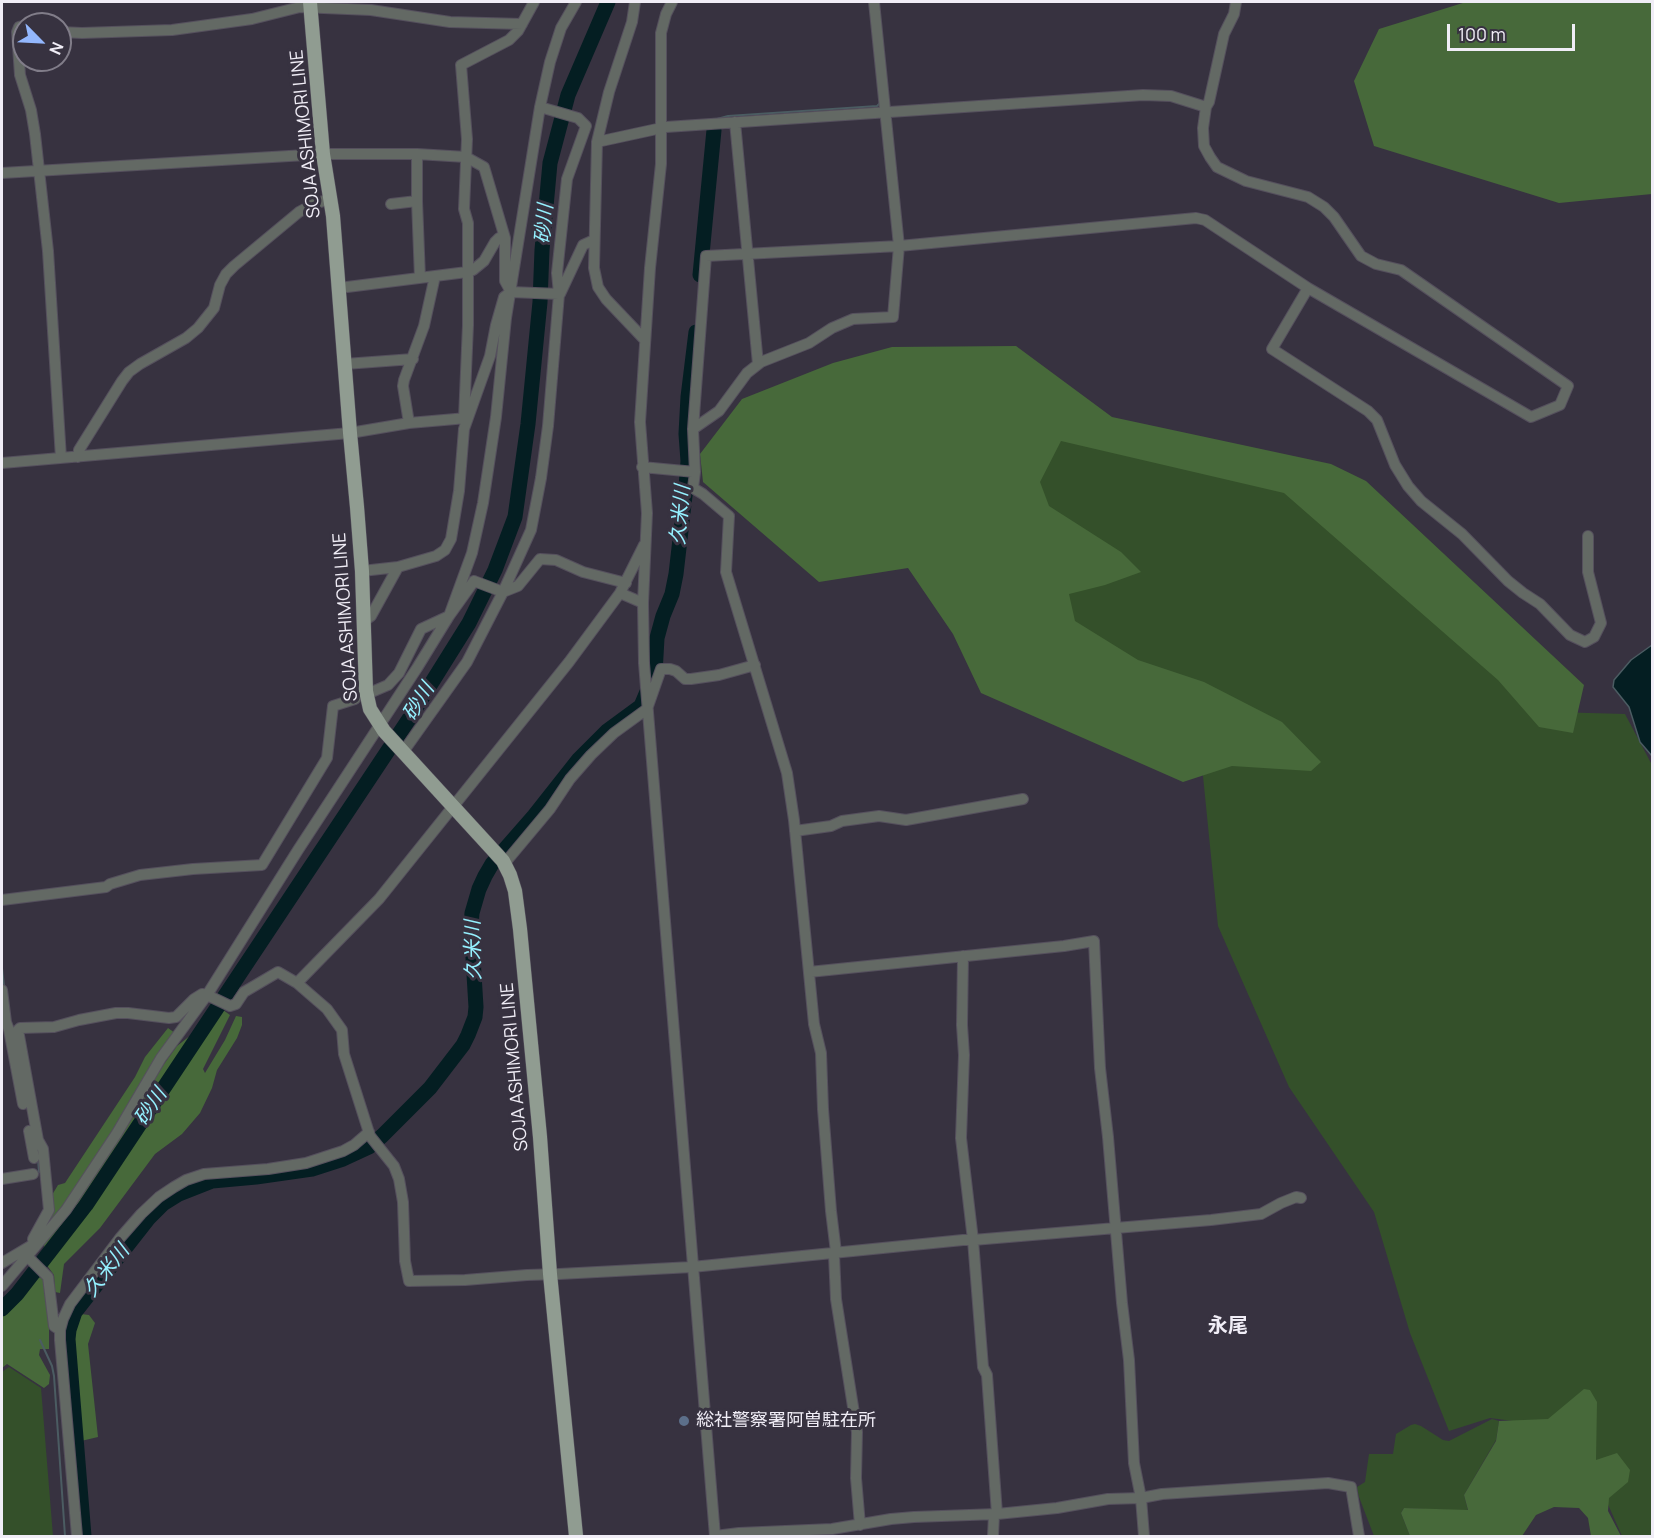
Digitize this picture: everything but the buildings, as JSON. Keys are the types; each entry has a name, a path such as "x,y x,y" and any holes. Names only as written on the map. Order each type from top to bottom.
{"main road":[{"name":"SOJA ASHIMORI LINE","path":"310,4 323,154 339,288 357,507 362,571 366,691 370,709 382,728 501,859 510,875 515,891 576,1536"}],"street":[{"path":"362,571 398,567 436,556 445,550 451,539 459,491 465,418 468,325 466,272 468,223 464,209 467,139 461,65 509,40 522,24 534,2"},
{"path":"374,691 388,685 399,674 422,629 449,616 472,553 483,503 496,417 506,318 540,107 550,62 561,28 576,2"},
{"path":"635,2 632,22 609,92 597,142 594,268 598,287 606,299 645,339"},
{"path":"672,2 666,14 662,33 661,164 651,249 640,422 647,513 643,603 644,663 715,1536 832,1529 914,1517 996,1514 1057,1508 1108,1498 1141,1498 1161,1494 1328,1483 1351,1487 1359,1536"},
{"path":"693,429 719,411 747,373 758,364 809,343 832,328 853,319 893,316 899,246 874,2"},
{"path":"860,1525 856,1478 857,1431 836,1299 834,1255 836,1252 825,1132 821,1053 814,1024 787,773 726,572 729,516 693,488 690,471 706,256 899,246 1196,218 1205,220 1308,288 1531,417 1560,405 1568,386 1401,270 1376,264 1361,256 1334,217 1324,207 1308,197 1246,181 1217,167 1204,146 1203,128 1224,34 1234,14 1236,2"},
{"path":"72,33 172,30 252,19 310,4 371,10 450,22 522,24"},
{"path":"20,72 31,110 35,134 48,251 61,458"},
{"path":"597,142 662,128 1143,95 1172,96 1206,107"},
{"path":"540,107 578,118 586,126"},
{"path":"735,122 758,364"},
{"path":"586,126 581,148 584,154 597,156"},
{"path":"401,750 467,662 503,592 531,530 548,426 560,294 557,273 567,179 586,126"},
{"path":"2,173 323,154 417,154 466,157 484,167 505,238 505,281 511,292"},
{"path":"417,154 420,278"},
{"path":"78,457 79,450 129,372 186,338 198,328 214,308 220,285 234,266 299,212 330,199"},
{"path":"392,204 417,201"},
{"path":"339,288 473,270 484,261 499,238 505,238"},
{"path":"560,294 583,244 594,240"},
{"path":"409,423 404,380 424,326 435,276"},
{"path":"1308,288 1272,349 1368,411 1377,420 1395,465 1421,501 1462,534 1508,581 1540,604 1570,636 1585,642 1594,638 1601,623 1588,572 1588,536"},
{"path":"465,418 489,356 504,297 511,292 560,294"},
{"path":"345,364 413,358"},
{"path":"2,463 350,433 409,423 465,418"},
{"path":"642,466 690,471"},
{"path":"297,984 379,898 569,662 623,588 646,542"},
{"path":"474,581 503,592 518,586 540,559 556,560 623,588 643,603"},
{"path":"469,562 474,581"},
{"path":"364,621 371,616 398,567"},
{"path":"2,1286 66,1210 117,1133 161,1058 211,996 298,850 382,728 449,616 474,581"},
{"path":"501,859 550,809 570,779 591,755 647,704 661,669 670,669 685,679 691,679 719,675 755,664"},
{"path":"2,900 106,887 140,875 262,865 327,758 333,706 355,699"},
{"path":"795,831 879,816 906,820 1023,799"},
{"path":"809,972 1094,941 1100,1068 1129,1360 1134,1463 1141,1498 1144,1536"},
{"path":"963,956 964,1055 961,1138 973,1240 983,1367 987,1376 996,1514 993,1536"},
{"path":"10,1028 54,1027 116,1013 176,1017 202,994 230,1006 236,1004 244,992 278,972 297,984 327,1009 342,1030 344,1054 370,1134 394,1166 399,1179 403,1202 405,1261 409,1281 692,1267 963,1240 1211,1220 1261,1214 1281,1203 1296,1197 1301,1198"},
{"path":"2,990 34,1158"},
{"path":"10,1028 38,1140 43,1149 49,1210 33,1239 31,1252 48,1276 54,1326 60,1330"},
{"path":"77,1536 60,1340 60,1330 70,1304 141,1214 159,1197 186,1180 204,1174 268,1169 320,1159 348,1148 370,1134"},
{"path":"2,1179 33,1174"},
{"path":"2,1263 31,1252"}],"green space":[{"path":"1466,2 1652,2 1652,194 1559,203 1374,146 1354,81 1379,29"},
{"path":"1016,346 1112,417 1331,464 1366,481 1584,685 1573,733 1539,727 1498,680 1284,493 1061,441 1040,482 1049,506 1121,552 1141,572 1105,585 1069,594 1075,621 1138,660 1204,682 1282,722 1321,762 1311,771 1232,766 1183,782 981,693 953,634 908,568 819,582 703,482 700,454 742,399 833,363 892,347"},
{"path":"1045,424 1368,511 1554,712 1625,714 1652,765 1652,1536 1622,1536 1579,1439 1536,1424 1490,1418 1449,1431 1410,1333 1374,1212 1289,1087 1218,926 1196,706 1019,602"},
{"path":"223,1010 230,1015 203,1069 205,1073 225,1040 236,1016 242,1017 242,1025 237,1038 217,1070 212,1088 200,1113 182,1134 155,1154 100,1228 64,1264 60,1293 55,1292 54,1275 46,1264 44,1243 121,1134 177,1046"},
{"path":"168,1028 175,1033 114,1132 44,1232 52,1195 58,1185 65,1183 135,1077 145,1057"},
{"path":"36,1277 44,1278 49,1325 49,1349 40,1349 39,1355 50,1375 49,1384 44,1388 7,1364 2,1368 2,1317"},
{"path":"81,1314 89,1315 95,1323 88,1344 98,1437 81,1441 70,1338 75,1322"},
{"path":"9,1367 41,1388 53,1536 2,1536 2,1372"},
{"path":"1584,1389 1590,1390 1597,1402 1596,1460 1617,1453 1630,1470 1628,1482 1609,1498 1608,1511 1621,1536 1591,1536 1588,1518 1579,1508 1554,1507 1536,1515 1522,1536 1410,1536 1401,1513 1404,1508 1468,1510 1464,1495 1496,1441 1499,1421 1548,1419"},
{"path":"1492,1419 1499,1421 1496,1440 1464,1495 1468,1511 1404,1508 1401,1513 1410,1536 1374,1536 1357,1487 1365,1482 1369,1454 1393,1454 1396,1434 1411,1425 1421,1426 1443,1440 1449,1441"}],"shaded area":[{"path":"1652,645 1652,756 1640,742 1629,707 1613,687 1614,680 1631,660"}],"waterway":[{"name":"砂川","path":"2,1309 17,1294 86,1205 409,719 469,623 495,570 515,517 528,424 550,163 568,95 608,2"},
{"path":"717,119 728,116 877,106 880,103"},
{"name":"久米川","path":"700,275 714,130"},
{"name":"久米川","path":"84,1536 68,1339 75,1312 148,1219 163,1204 179,1194 212,1181 312,1169 343,1159 369,1147 430,1088 463,1045 475,1017 471,925 472,913 485,876 492,864 579,759 607,731 641,706 655,673 657,638 672,594 676,574 686,487 688,397 696,332"},
{"path":"2,968 4,986"},
{"path":"38,1159 39,1172"},
{"path":"40,1340 54,1376 65,1536"}],"place":[{"name":"総社警察署阿曽駐在所","path":"684,1421"}],"district":[{"name":"永尾","path":"1228,1326"}]}
